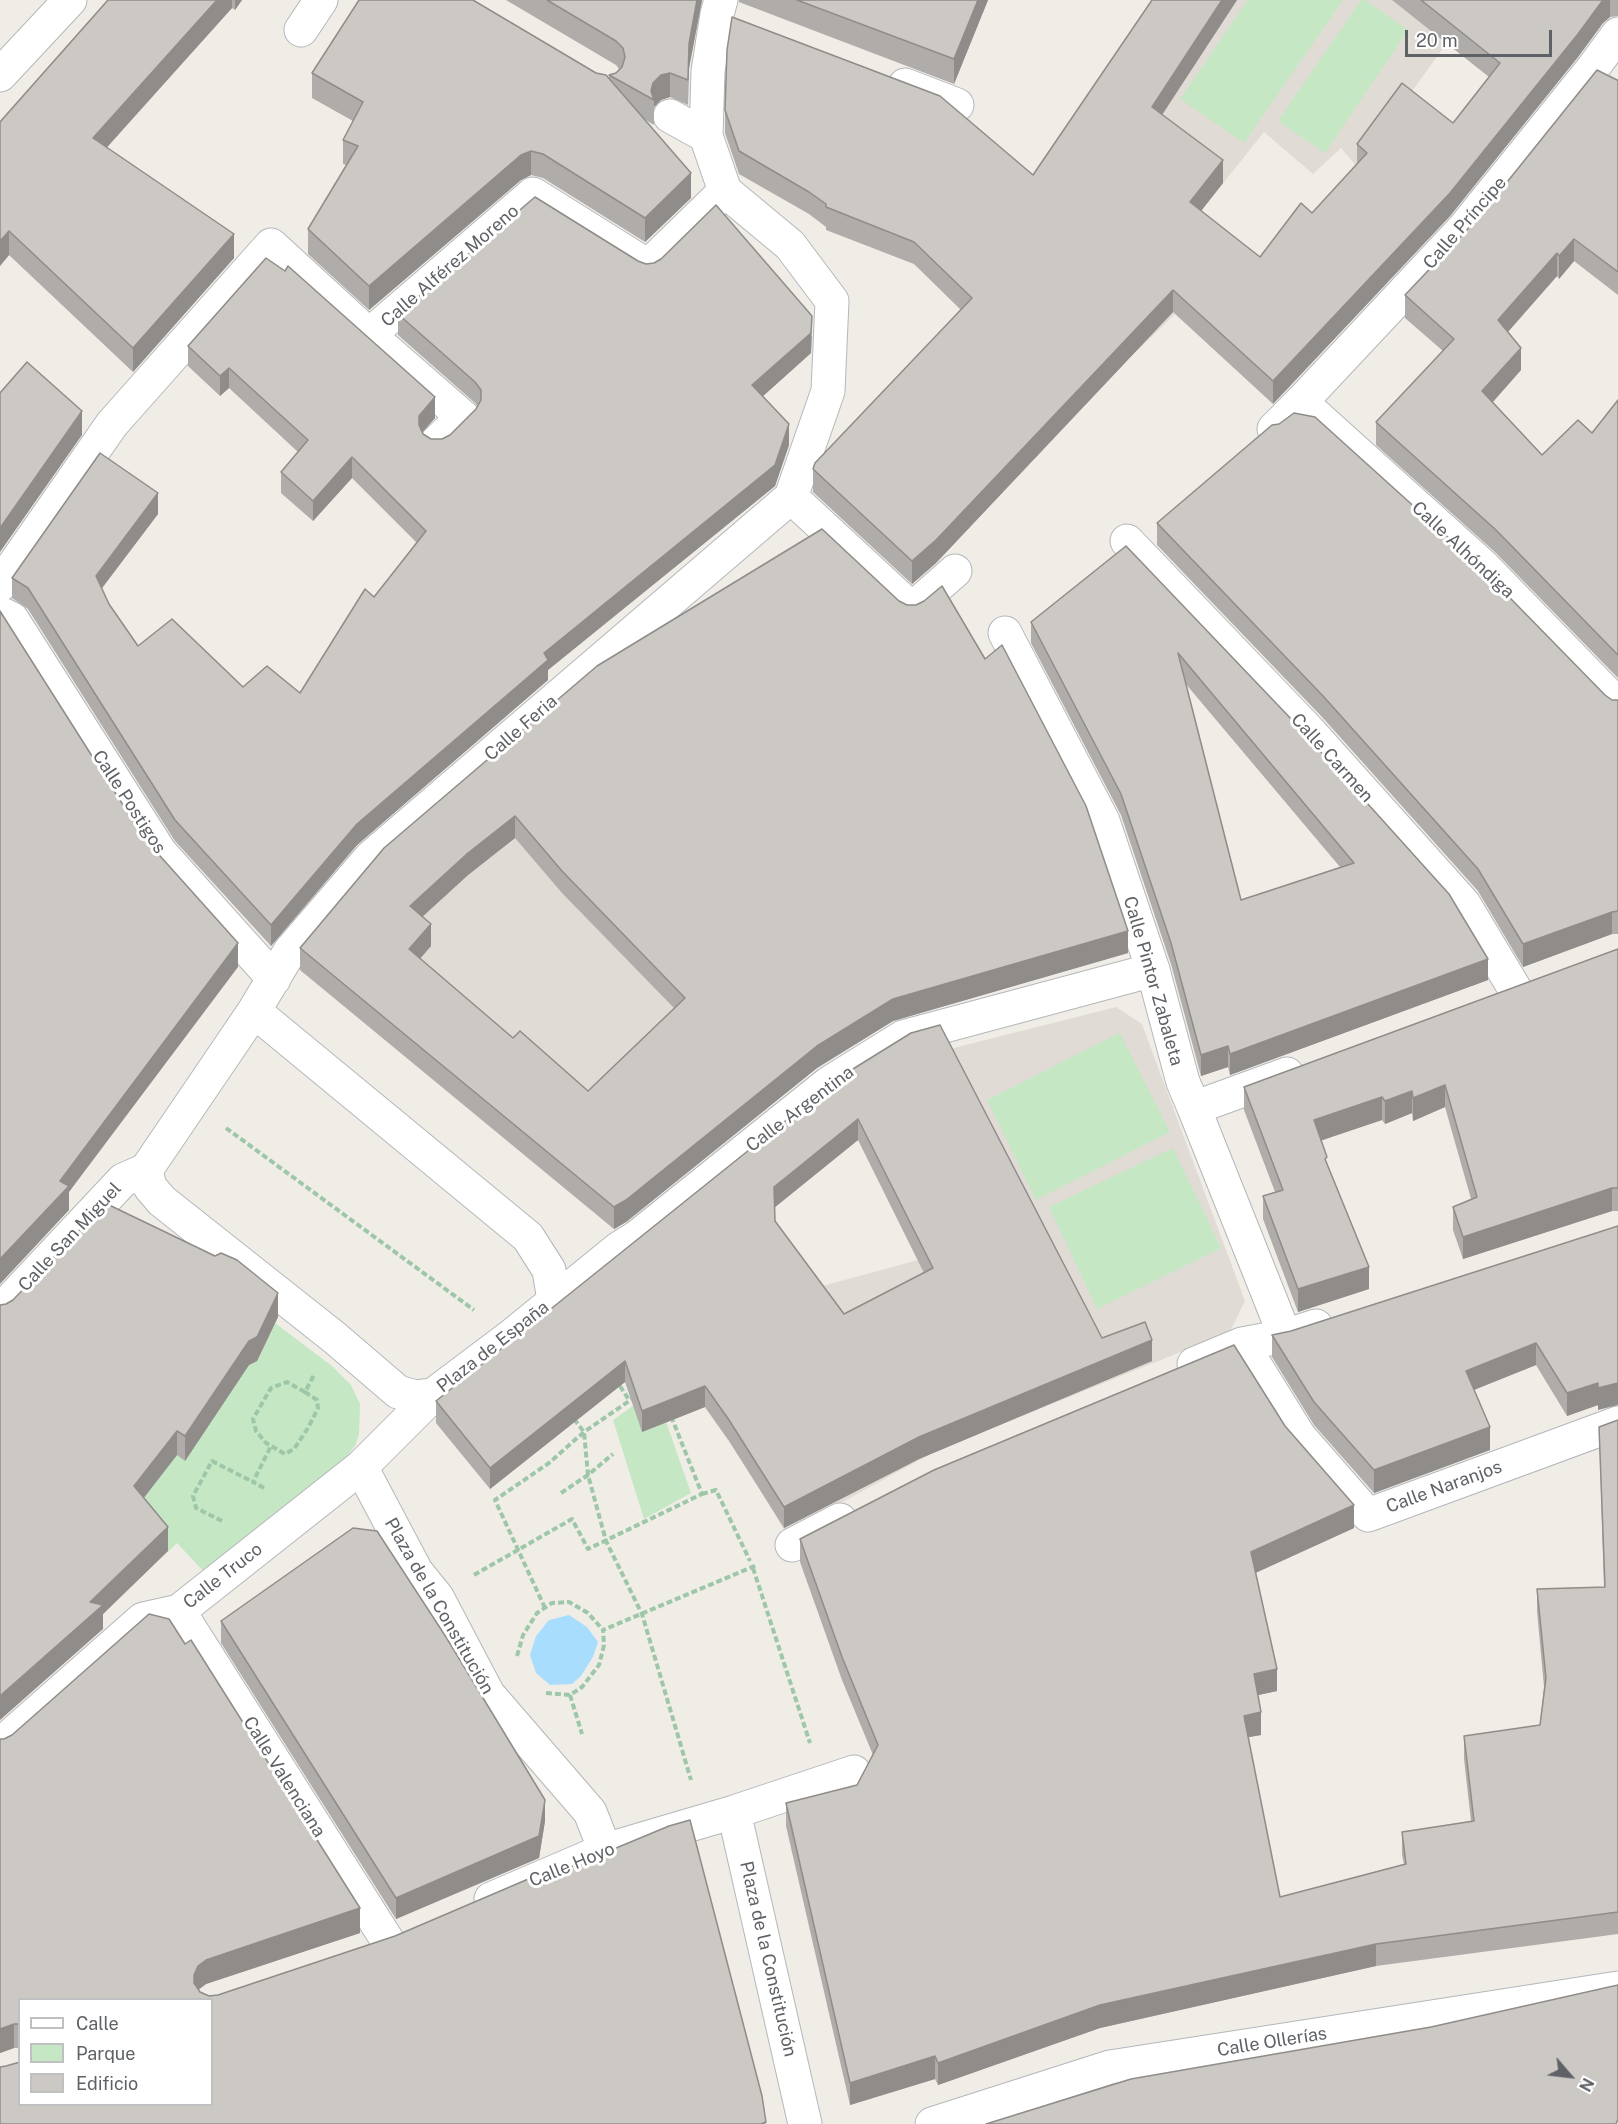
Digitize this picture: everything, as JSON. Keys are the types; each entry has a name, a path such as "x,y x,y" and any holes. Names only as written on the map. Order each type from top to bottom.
{"street":[{"path":"0,75 70,0"},
{"path":"301,30 321,0"},
{"path":"750,26 719,7 708,71 706,136 725,191 789,245 832,301 828,391 791,497 912,609 955,571"},
{"name":"Calle Príncipe","path":"1274,429 1606,76 1618,34"},
{"path":"880,76 957,105"},
{"path":"670,116 706,136"},
{"name":"Calle Alférez Moreno","path":"0,585 112,424 271,245 369,335 533,194 648,266 725,191"},
{"path":"369,335 463,417 437,442"},
{"name":"Calle Alhóndiga","path":"1301,402 1483,566 1618,705"},
{"name":"Calle Feria","path":"274,979 290,951 370,857 791,497"},
{"name":"Calle Carmen","path":"1128,541 1309,731 1464,904 1527,987 1483,1003"},
{"name":"Calle Postigos","path":"4,622 160,852 274,979"},
{"name":"Calle Pintor Zabaleta","path":"1005,633 1103,821 1154,970 1183,1082 1285,1336"},
{"name":"Calle Argentina","path":"554,1300 829,1083 903,1037 1154,970"},
{"path":"146,1170 274,979"},
{"name":"Plaza de España","path":"146,1170 150,1187 162,1201 335,1338 398,1392 416,1397 433,1395 510,1337 554,1300 549,1270 528,1237 254,1011"},
{"path":"1194,1108 1316,1064"},
{"name":"Calle San Miguel","path":"0,1311 123,1180 146,1170"},
{"path":"1166,1376 1242,1344 1285,1336 1340,1318"},
{"name":"Calle Naranjos","path":"1242,1344 1299,1437 1368,1515 1618,1423"},
{"path":"361,1467 433,1395"},
{"name":"Plaza de la Constitución","path":"361,1467 416,1571 437,1597 488,1694 590,1812 605,1850"},
{"name":"Calle Truco","path":"0,1745 143,1619 179,1611 361,1467"},
{"path":"792,1545 864,1508"},
{"name":"Calle Valenciana","path":"179,1611 389,1943"},
{"path":"734,1812 854,1772"},
{"name":"Plaza de la Constitución","path":"734,1812 805,2124"},
{"name":"Calle Hoyo","path":"465,1911 605,1850 734,1812"},
{"path":"356,1954 422,1929"},
{"name":"Calle Ollerías","path":"932,2124 1110,2067 1618,1988"}],"path":[{"path":"192,1102 510,1337"},
{"path":"305,1392 287,1382 271,1388 253,1419 256,1431 266,1443 285,1454 294,1449 308,1428"},
{"path":"620,1386 629,1400"},
{"path":"545,1608 495,1500 549,1463 584,1432 638,1394"},
{"path":"670,1412 702,1494"},
{"path":"573,1417 584,1432 588,1475 606,1541 642,1614 694,1790"},
{"path":"253,1482 271,1446"},
{"path":"561,1493 588,1475 613,1454"},
{"path":"226,1523 196,1508 193,1496 212,1461 266,1489 261,1497"},
{"path":"437,1597 572,1519 588,1549 702,1494 716,1490 753,1568 813,1750"},
{"path":"603,1630 753,1568 792,1545"},
{"path":"519,1662 517,1655 523,1635 537,1613 552,1603 568,1602 588,1613 603,1630 604,1645 599,1665 582,1687 570,1695 549,1694 540,1689"}],"shaded area":[{"path":"1168,0 1393,0 1447,43 1357,167 1341,148 1313,174 1264,132 1197,216 1154,295 1175,314 1137,351 1038,252"},
{"path":"574,703 771,1103 615,1230 297,967"},
{"path":"1116,1007 1142,1024 1245,1301 1230,1332 936,1451 786,1533 743,1461 664,1350 782,1297 918,1260 839,1100 942,1051"}],"green space":[{"path":"1248,0 1343,0 1244,143 1180,99"},
{"path":"1361,0 1365,0 1408,30 1325,153 1278,121"},
{"path":"1120,1033 1170,1132 1036,1200 987,1100"},
{"path":"1173,1148 1221,1248 1097,1309 1049,1207"},
{"path":"275,1323 332,1366 351,1385 360,1404 359,1435 355,1446 344,1460 204,1572 177,1543 168,1552 134,1510 165,1447 185,1460 249,1365 257,1361"},
{"path":"655,1390 691,1493 644,1519 613,1420"}],"water":[{"path":"569,1615 587,1627 598,1642 593,1657 581,1676 572,1684 550,1685 536,1673 530,1655 536,1636 549,1620"}],"building":[{"path":"108,0 217,0 93,138 234,234 133,348 9,231 0,241 0,122"},
{"path":"359,0 473,0 596,73 606,75 691,173 645,218 543,154 531,151 521,155 369,286 308,229 358,146 343,140 363,102 312,73"},
{"path":"547,0 697,0 689,44 688,80 670,73 661,75 653,83 651,91 654,100 609,75 616,73 622,67 625,57 623,48 616,41"},
{"path":"797,0 978,0 954,59"},
{"path":"1152,0 1222,0 1152,107 1223,160 1190,202 1260,257 1301,203 1312,213 1367,153 1357,144 1402,83 1453,123 1500,63 1421,0 1603,0 1450,193 1273,381 1173,290 936,540 912,561 813,469 815,463 972,298 914,242 826,207 826,204 809,192 739,151 725,110 727,50 732,17 940,96 1033,175"},
{"path":"1597,70 1618,80 1618,272 1574,239 1559,256 1557,253 1498,320 1521,348 1482,391 1542,455 1578,420 1592,433 1618,400 1618,655 1496,530 1376,422 1454,339 1405,295 1479,217"},
{"path":"535,197 646,264 661,259 716,205 812,316 811,333 752,385 789,424 775,465 544,653 548,660 357,824 271,925 175,820 28,588 12,578 100,453 158,493 96,576 109,604 138,646 172,619 243,687 267,666 300,693 365,589 374,597 426,531 352,457 313,501 281,472 308,440 229,368 220,376 188,346 266,258 285,271 288,266 435,397 419,416 419,425 423,434 431,439 442,439 450,435 476,409 481,400 481,390 475,382 398,314"},
{"path":"27,362 82,411 0,528 0,393"},
{"path":"1294,413 1315,417 1470,557 1605,695 1612,700 1618,700 1618,911 1523,944 1478,869 1323,696 1157,523 1272,425 1279,424"},
{"path":"822,529 899,601 907,605 916,605 924,601 942,586 985,659 1002,645 1086,806 1128,931 893,999 817,1046 626,1200 614,1207 300,948 384,848 597,666","holes":["515,816 562,871 685,998 588,1091 520,1031 513,1038 409,949 431,924 410,906 468,853"]},
{"path":"1126,546 1295,723 1449,894 1488,959 1230,1054 1228,1046 1201,1055 1171,943 1121,794 1031,622","holes":["1178,653 1354,863 1241,900"]},
{"path":"0,611 144,838 238,943 60,1181 69,1186 0,1259"},
{"path":"1618,949 1618,1188 1612,1188 1463,1237 1453,1207 1477,1197 1445,1085 1413,1098 1412,1091 1385,1101 1382,1097 1314,1120 1327,1157 1325,1159 1369,1267 1298,1289 1263,1196 1283,1190 1244,1087"},
{"path":"940,1025 1102,1338 1145,1322 1152,1340 919,1437 784,1507 705,1386 642,1411 625,1361 490,1468 436,1401 840,1077 911,1033","holes":["858,1119 933,1268 844,1314 775,1221 774,1187"]},
{"path":"105,1203 215,1256 221,1253 237,1260 278,1293 257,1337 249,1341 185,1436 177,1431 134,1486 168,1527 90,1602 103,1605 0,1696 0,1305 13,1300"},
{"path":"1618,1226 1618,1383 1598,1388 1598,1383 1567,1393 1536,1343 1466,1371 1490,1427 1374,1470 1314,1402 1272,1335 1291,1331"},
{"path":"1234,1345 1285,1426 1354,1505 1251,1552 1277,1669 1254,1674 1261,1712 1244,1716 1280,1897 1406,1864 1402,1832 1474,1821 1464,1736 1540,1725 1546,1678 1537,1589 1605,1587 1599,1427 1618,1420 1618,1912 1376,1944 1100,2005 938,2063 935,2056 850,2083 786,1803 857,1785 878,1745 842,1657 800,1539 934,1470"},
{"path":"353,1528 377,1531 446,1637 545,1800 539,1836 396,1898 221,1621"},
{"path":"149,1614 169,1619 185,1644 191,1640 360,1908 206,1960 198,1966 194,1975 194,1983 200,1992 209,1996 218,1995 395,1936 533,1877 532,1883 669,1826 690,1820 762,2096 766,2122 761,2124 0,2124 0,2067 18,2063 18,2106 213,2106 213,1998 18,1998 18,2024 0,2029 0,1739 12,1735"},
{"path":"1618,1985 1618,2119 1616,2124 986,2124 1131,2079 1431,2027"}]}
